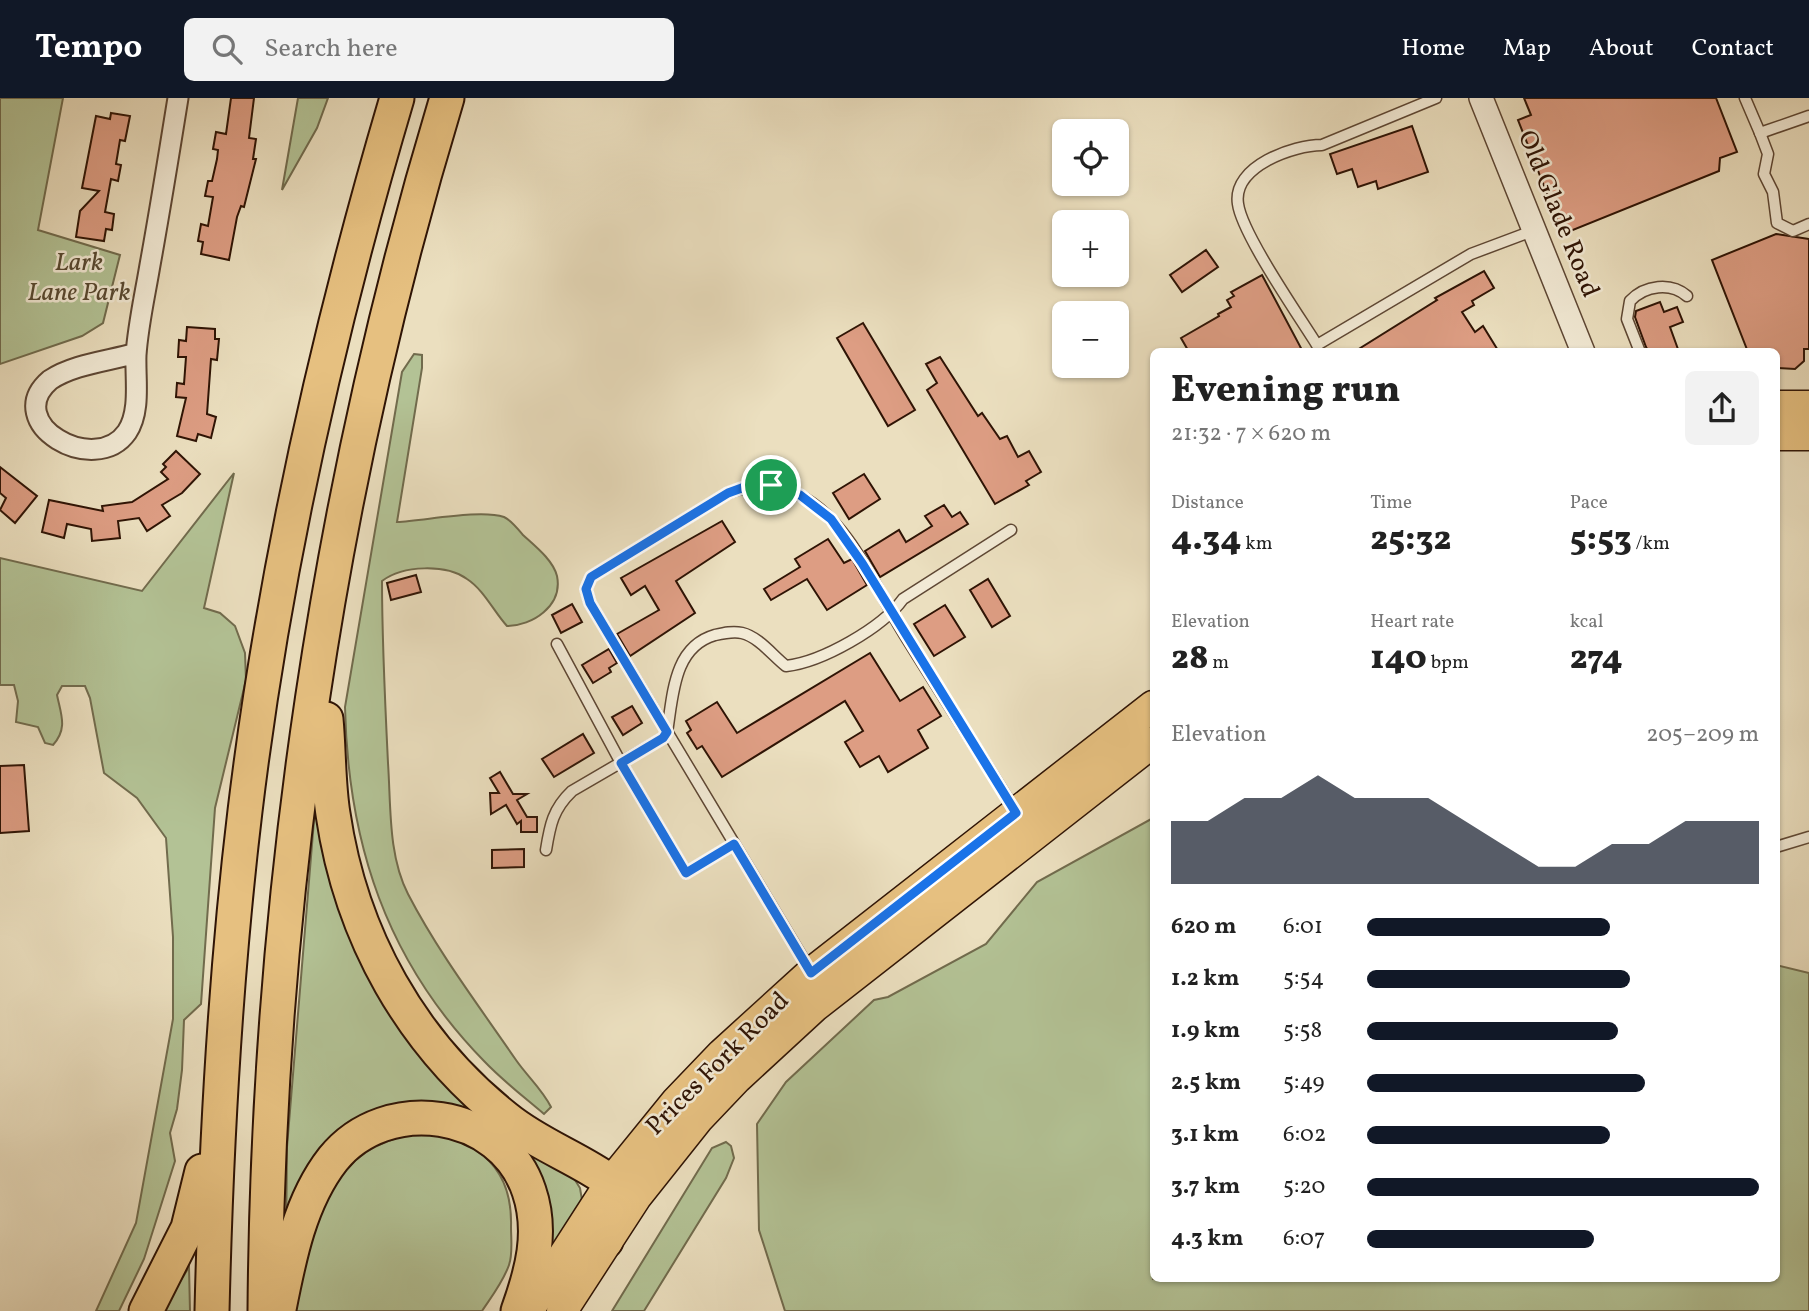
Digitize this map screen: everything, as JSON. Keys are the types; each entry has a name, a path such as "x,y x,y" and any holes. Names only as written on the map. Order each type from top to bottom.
{"highway":[{"path":"212,1311 219,1107 245,811 284,567 329,348 397,98"},
{"path":"265,1311 268,1146 279,990 297,817 320,651 373,379 447,98"},
{"path":"320,651 328,779 339,851 357,914 380,966 422,1034 476,1093 539,1142 592,1168 611,1182 611,1212 606,1241"},
{"path":"146,1311 188,1228 219,1107"},
{"path":"278,1311 304,1213 333,1159 357,1136 380,1124 417,1117 458,1124 481,1135 501,1149 518,1168 529,1190 536,1238 534,1262 518,1311"}],"main road":[{"path":"1780,406 1809,406"},
{"path":"1780,435 1809,435"},
{"name":"Prices Fork Road","path":"562,1311 606,1241 698,1119 819,985 1016,813 1150,708"},
{"name":"Prices Fork Road","path":"528,1311 611,1182 676,1102 722,1054 1150,744"}],"street":[{"path":"136,354 71,370 50,380 33,398 32,420 36,428 49,441 94,449 112,446 121,439 131,424 136,398 136,354 178,98"},
{"name":"Old Glade Road","path":"1481,98 1581,348"}],"lane":[{"path":"1436,98 1322,145 1304,145 1276,155 1254,170 1242,187 1237,203 1248,229 1317,345 1471,254 1535,230"},
{"path":"1745,98 1768,154 1764,174 1773,192 1777,223 1793,231 1809,224"},
{"path":"1760,133 1809,116"},
{"path":"1638,348 1627,319 1630,301 1660,286 1674,287 1687,296"},
{"path":"819,985 590,603 586,589 591,577 728,493 750,485 771,485 800,495 831,519 862,563 1016,813"},
{"path":"546,850 552,817 560,803 572,791 663,738 667,732 680,667 691,648 705,638 725,632 743,633 757,641 786,666 800,665 826,654 892,614 902,599 1011,530"},
{"path":"557,643 621,763 686,873 734,844"},
{"path":"1780,846 1809,837"}],"green space":[{"name":"Lark Lane Park","path":"0,98 63,98 38,230 120,255 103,323 82,336 0,364"},
{"path":"298,98 328,98 317,128 282,190"},
{"path":"414,354 422,355 422,368 397,522 481,514 504,517 552,564 557,576 555,596 544,612 526,622 507,626 479,589 458,574 436,569 413,569 382,581 390,813 397,863 408,894 446,958 547,1100 551,1107 544,1114 484,1061 450,1023 421,983 379,898 364,852 354,806 345,707 402,372"},
{"path":"234,473 204,608 220,613 235,626 245,653 246,680 215,808 201,1004 184,1020 182,1070 177,1109 170,1133 175,1161 144,1259 119,1311 96,1311 136,1223 173,1019 173,937 166,838 137,798 104,773 90,698 85,686 62,686 57,695 62,727 53,745 45,743 38,727 16,722 18,701 14,685 0,685 0,558 142,591"},
{"path":"319,760 372,969 570,1172 580,1188 582,1200 533,1281 509,1144 375,1117 286,1239 287,1147"},
{"path":"1150,820 1150,1282 1780,1282 1780,966 1809,973 1809,1311 785,1311 759,1230 757,1124 786,1082 874,1000 888,997 986,944 1037,882"},
{"path":"408,1134 451,1139 484,1156 496,1169 510,1204 512,1246 509,1265 497,1289 482,1311 295,1311 316,1223 337,1182 351,1165 368,1151"},
{"path":"726,1142 731,1146 734,1158 726,1178 644,1311 612,1311 712,1148"},
{"path":"189,1267 190,1311 162,1311"}],"building":[{"path":"231,98 254,98 249,138 256,139 253,159 256,159 244,207 241,206 237,217 229,260 201,254 203,242 198,241 201,224 208,226 213,197 205,196 217,159 218,150 213,149 216,132 226,134"},
{"path":"1524,98 1716,98 1737,152 1720,158 1719,171 1563,234 1518,120 1531,115"},
{"path":"111,113 130,116 125,141 120,140 116,164 121,165 118,181 111,179 105,212 114,214 112,230 106,229 104,241 76,237 80,211 99,191 82,188 96,116 110,119"},
{"path":"1412,126 1428,172 1378,189 1376,181 1358,187 1352,169 1337,174 1330,154"},
{"path":"1776,234 1809,239 1809,349 1804,349 1804,361 1795,369 1780,368 1780,348 1746,348 1712,260"},
{"path":"1206,250 1218,267 1182,292 1170,275"},
{"path":"1484,271 1494,288 1472,301 1474,305 1462,312 1475,332 1483,326 1497,348 1360,348 1437,300 1435,298"},
{"path":"1262,275 1301,348 1187,348 1181,338 1231,307 1227,300 1234,296 1231,292"},
{"path":"1660,302 1664,312 1677,307 1683,322 1670,327 1678,348 1647,348 1635,317 1636,311"},
{"path":"863,323 915,410 888,426 837,338"},
{"path":"187,327 215,329 215,339 219,339 217,360 211,359 207,414 216,417 211,438 198,434 196,441 177,436 186,398 176,397 177,383 184,384 186,357 178,357 179,340 186,341"},
{"path":"940,357 978,416 982,413 1000,439 1007,436 1018,457 1029,451 1041,472 1026,481 1029,485 995,504 927,390 937,383 926,364"},
{"path":"176,451 200,474 182,493 162,505 170,516 147,531 139,518 118,521 120,538 92,541 91,529 67,524 64,538 42,532 49,500 103,511 102,506 132,502 168,479 161,472 166,467 163,464"},
{"path":"0,467 37,496 15,523 0,510 6,498 0,493"},
{"path":"864,474 880,499 849,519 833,493"},
{"path":"944,505 952,517 960,512 968,524 880,577 865,551 899,530 906,542 932,526 925,516"},
{"path":"722,521 735,542 676,581 695,613 630,656 617,634 659,610 645,586 631,595 621,578"},
{"path":"828,539 844,563 852,559 867,585 827,610 807,579 771,600 764,589 800,567 795,559"},
{"path":"416,575 421,592 391,600 387,583"},
{"path":"988,579 1010,616 992,627 970,590"},
{"path":"572,604 582,622 561,633 552,615"},
{"path":"945,605 965,637 934,656 914,624"},
{"path":"609,649 617,663 609,668 611,672 593,683 582,665"},
{"path":"870,653 900,701 923,687 941,716 918,730 928,748 888,772 879,756 860,767 845,742 863,731 845,701 722,777 702,746 697,749 687,733 691,730 686,721 717,702 737,733"},
{"path":"632,706 642,723 623,735 612,717"},
{"path":"583,734 594,753 554,777 542,759"},
{"path":"24,765 29,831 0,833 0,766"},
{"path":"500,772 513,794 527,794 517,800 527,817 537,817 537,832 521,832 521,821 517,824 506,805 491,814 490,793 499,793 490,778"},
{"path":"524,849 524,867 492,868 492,850"}],"route":[{"path":"750,485 771,485 800,495 831,519 862,563 1016,813 811,973 734,844 686,873 621,763 663,738 667,732 590,603 586,589 591,577 728,493 750,485"}]}
